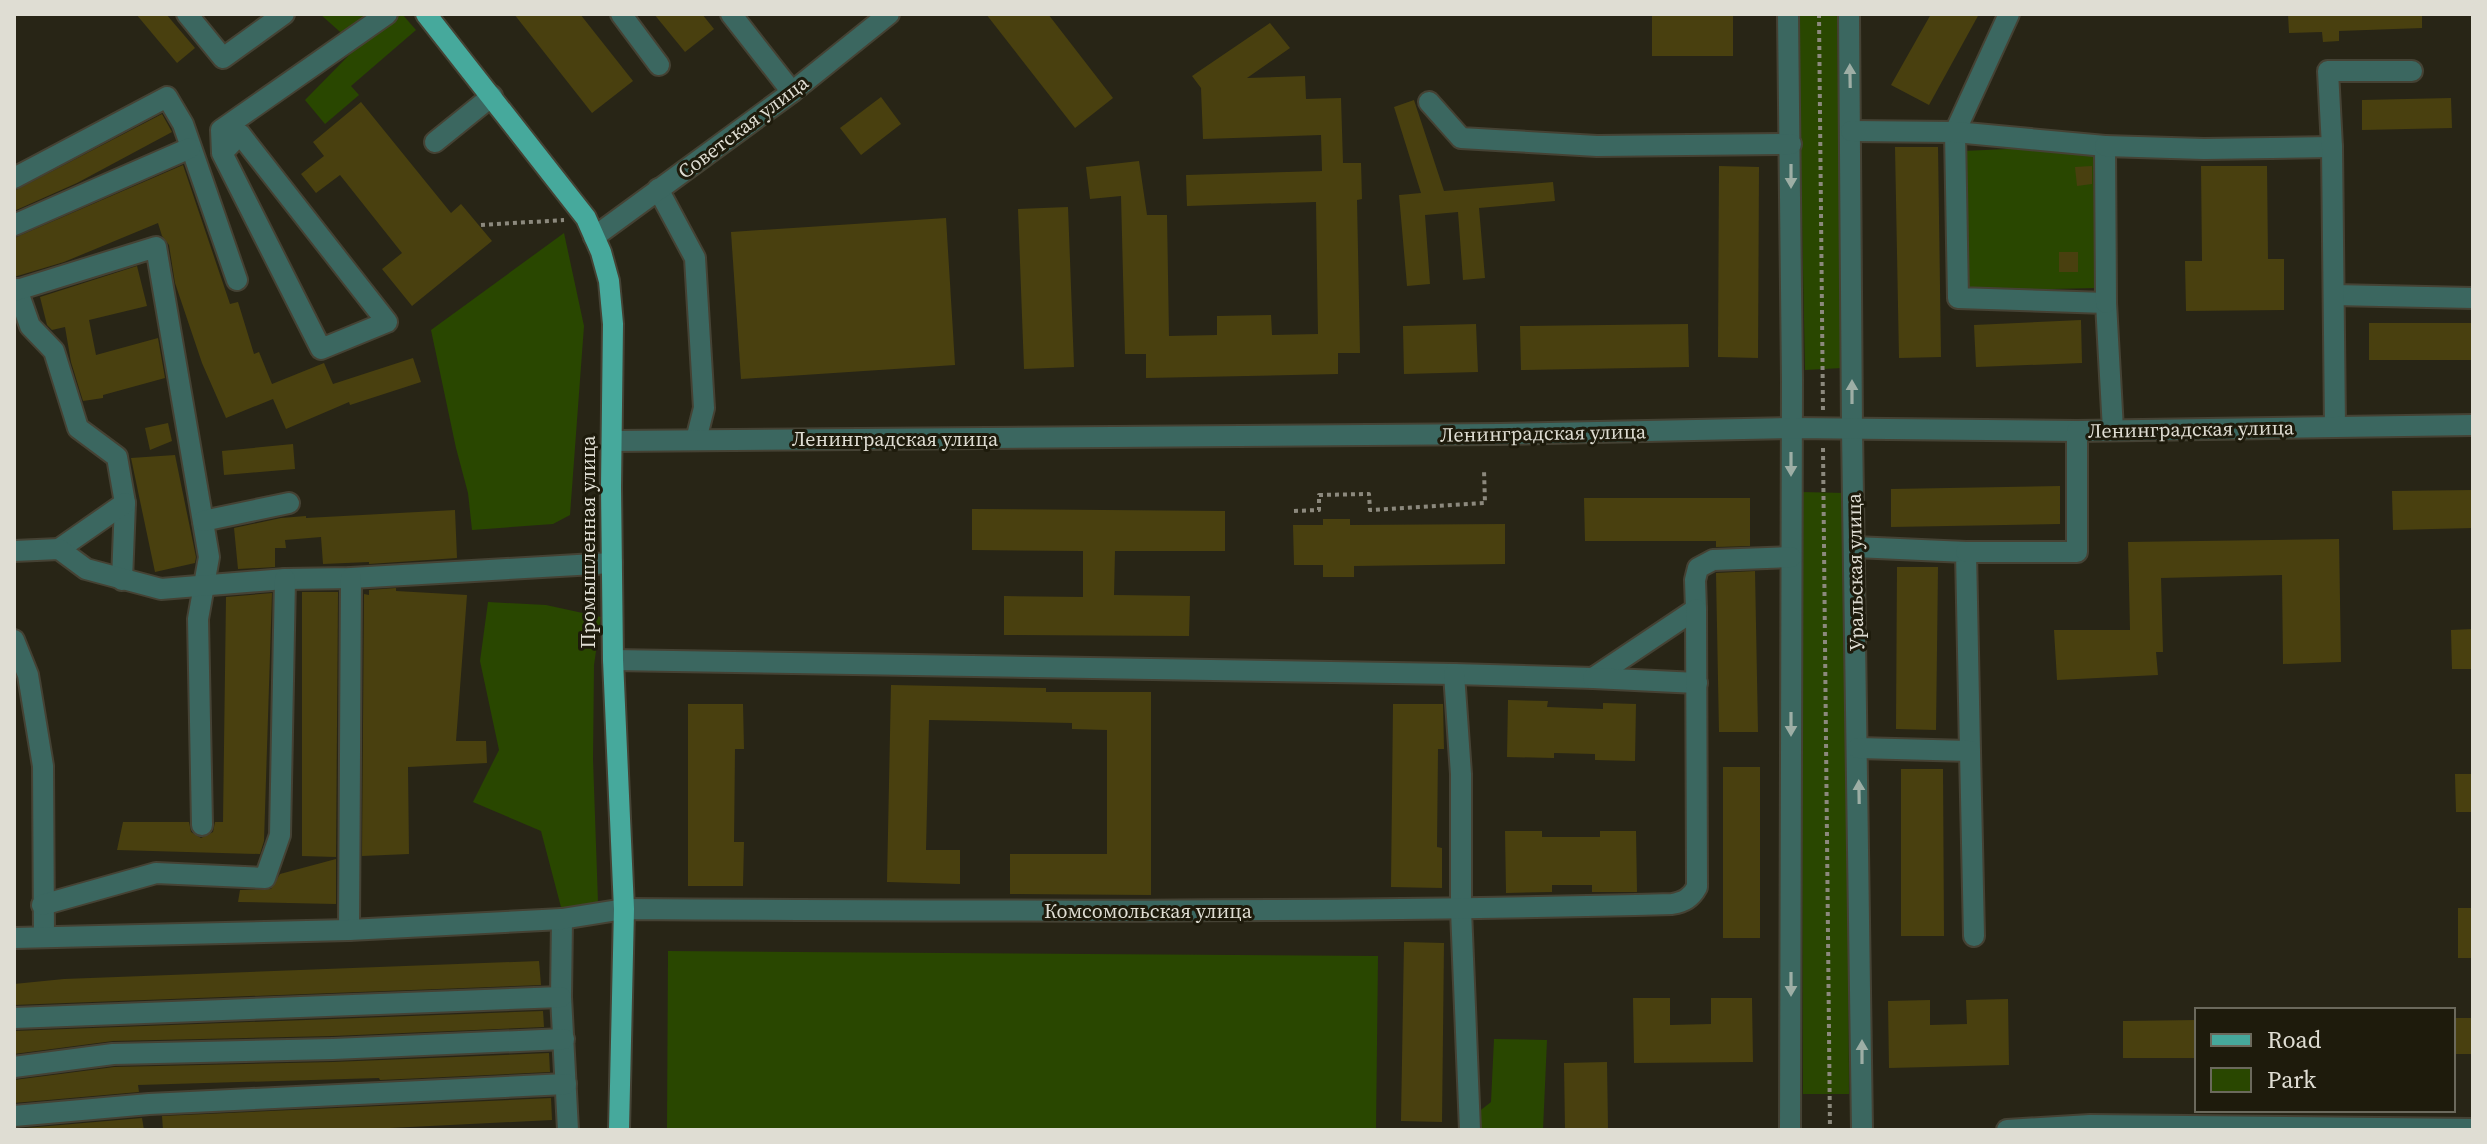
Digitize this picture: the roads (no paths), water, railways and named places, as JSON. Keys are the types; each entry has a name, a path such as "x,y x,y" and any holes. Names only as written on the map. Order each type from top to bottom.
{"main road":[{"name":"Промышленная улица","path":"426,14 590,227 609,281 613,324 613,660 624,909 619,1130"}],"street":[{"path":"187,14 223,58 284,14"},
{"path":"222,153 240,134 387,322 321,349 222,153 221,130 387,14"},
{"path":"621,14 659,65"},
{"path":"731,14 792,92"},
{"name":"Советская улица","path":"590,227 658,189 792,92 889,14"},
{"path":"1788,14 1792,428 1790,1130"},
{"name":"Уральская улица","path":"1849,14 1862,1130"},
{"path":"2009,14 1955,132 1958,298 2106,303"},
{"path":"2335,427 2332,147 2328,71 2412,71"},
{"path":"435,142 492,96"},
{"path":"14,178 167,97 183,124 237,280"},
{"path":"1429,102 1461,138 1597,146 1791,144"},
{"path":"1851,131 1955,132 2105,146 2204,149 2332,147"},
{"path":"2105,146 2106,303 2113,430"},
{"path":"14,225 190,148"},
{"path":"658,189 695,258 704,408 696,440"},
{"path":"122,580 125,503 117,457 78,428 54,351 30,326 15,290 156,247 209,557 198,619 202,825"},
{"path":"2334,295 2473,298"},
{"name":"Ленинградская улица","path":"612,441 1483,435 1792,428 2077,431 2473,425"},
{"path":"1855,547 1966,552 2077,552 2077,431"},
{"path":"14,551 59,549 125,503"},
{"path":"203,521 289,503"},
{"path":"59,549 86,569 161,589 285,579 612,563"},
{"path":"1966,552 1974,936"},
{"path":"613,660 1454,674 1697,683 1695,580 1698,568 1713,560 1791,557"},
{"path":"349,930 351,578"},
{"path":"42,905 156,873 265,878 280,835 285,579"},
{"path":"1593,678 1696,609"},
{"path":"14,640 28,675 43,766 44,936"},
{"path":"1454,674 1461,774 1461,910 1470,1130"},
{"name":"Комсомольская улица","path":"14,938 349,930 562,919 624,909 1146,912 1461,910 1672,904 1683,902 1693,895 1697,887 1697,683"},
{"path":"1858,748 1970,751"},
{"path":"562,919 561,997 568,1130"},
{"path":"14,1018 561,997"},
{"path":"14,1067 113,1054 564,1039"},
{"path":"14,1116 149,1104 566,1084"},
{"path":"2007,1130 2473,1129"}]}
